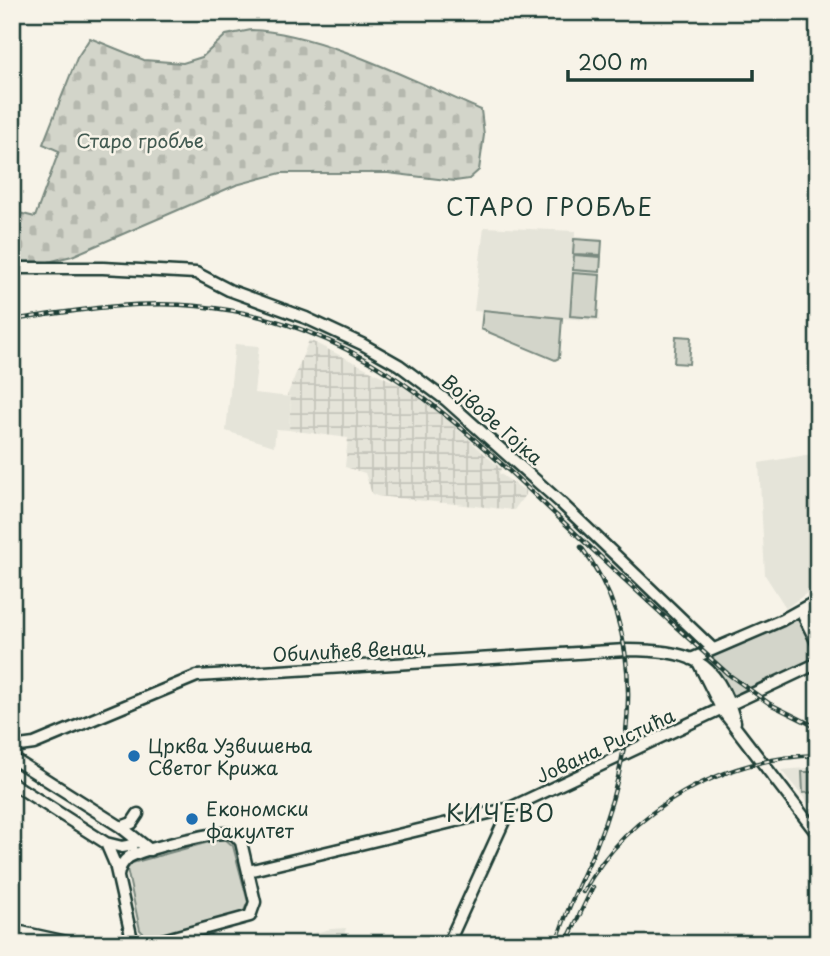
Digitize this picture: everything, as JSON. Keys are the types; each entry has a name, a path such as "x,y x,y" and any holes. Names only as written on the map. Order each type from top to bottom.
{"street":[{"name":"Војводе Гојка","path":"12,268 182,270 343,335 420,379 533,477 712,648"},
{"path":"818,600 801,611 712,648 695,661 735,722 818,835"},
{"path":"801,611 818,645"},
{"name":"Обилићев венац","path":"12,747 34,744 197,676 623,650 670,652 695,661"},
{"name":"Јована Ристића","path":"248,871 510,808 818,663"},
{"path":"12,758 121,827 134,842 150,850"},
{"path":"12,783 106,843 122,847 134,842"},
{"path":"448,944 510,808"},
{"path":"121,827 132,823 138,814"},
{"path":"119,872 128,858 150,850 229,833 240,840 256,905 248,918 148,944"},
{"path":"119,872 134,842"},
{"path":"106,843 119,872 133,944"},
{"path":"12,930 76,944"}],"shaded area":[{"path":"484,227 575,231 575,237 602,239 599,321 474,311"},
{"path":"309,340 402,386 441,414 501,469 499,473 527,492 514,510 377,496 372,494 365,473 345,467 348,438 289,430 291,397 287,396"},
{"path":"235,344 259,346 254,393 291,397 289,430 276,429 274,446 226,431"},
{"path":"818,453 818,585 786,608 765,575 759,463"},
{"path":"818,767 818,815 781,770"},
{"path":"346,928 342,944 272,943 331,929"}],"green space":[{"name":"Старо гробље","path":"251,30 307,39 337,49 481,110 484,135 479,170 469,179 455,181 388,173 281,173 236,185 72,256 48,262 12,261 12,232 19,213 35,217 59,151 43,144 77,58 90,38 144,60 183,63 202,57 226,35"},
{"path":"574,239 602,241 601,255 573,254"},
{"path":"574,255 601,257 600,272 573,270"},
{"path":"573,273 600,275 597,318 570,316"},
{"path":"483,310 562,318 559,358 555,360 481,329"},
{"path":"676,336 691,337 689,364 674,363"},
{"path":"799,616 818,651 818,657 730,699 708,654"},
{"path":"802,772 818,772 818,792 803,793"},
{"path":"224,838 233,846 248,902 243,913 148,938 140,930 127,869 132,863"}],"railway":[{"path":"12,320 128,305 197,306 253,315 303,330 350,351 394,378 477,441 728,674 770,704 818,728"},
{"path":"556,944 608,812 619,774 626,734 626,656 617,618 603,581 581,547"},
{"path":"583,892 603,862 626,836 682,793 748,766 783,758 818,755"},
{"path":"566,943 593,887"}],"place":[{"name":"Црква Узвишења Светог Крижа","path":"134,756"},
{"name":"Економски факултет","path":"192,819"}],"district":[{"name":"СТАРО ГРОБЉЕ","path":"550,206"},
{"name":"КИЧЕВО","path":"501,812"}]}
